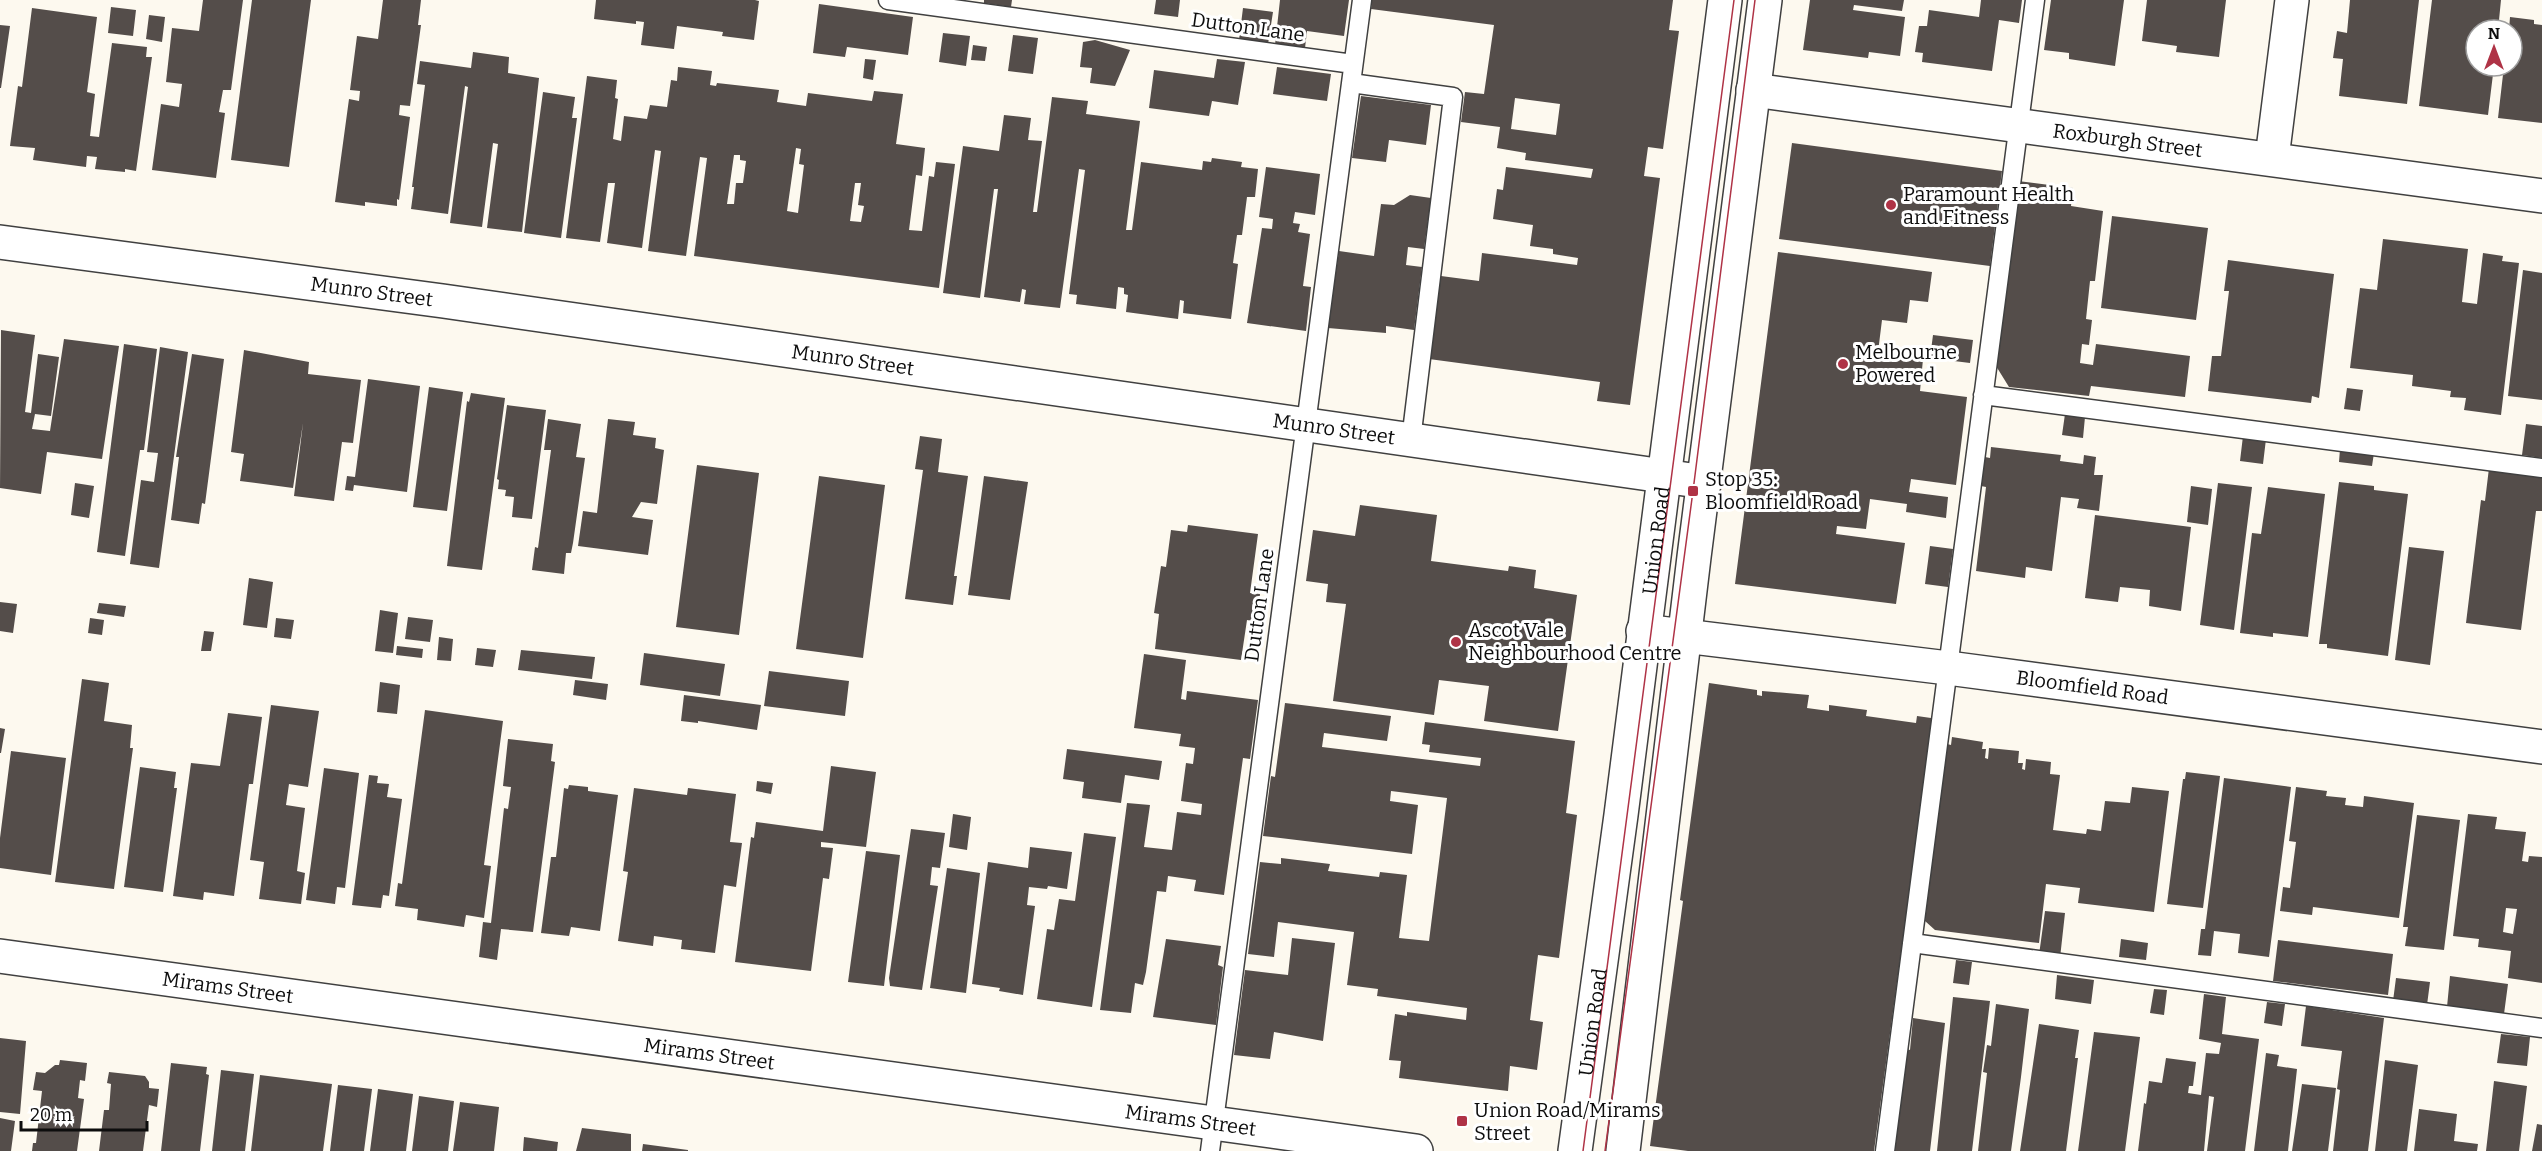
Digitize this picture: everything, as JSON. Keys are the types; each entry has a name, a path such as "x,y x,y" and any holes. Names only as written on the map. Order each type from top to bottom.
{"street":[{"name":"Union Road","path":"1575,1151 1725,0"},
{"name":"Union Road","path":"1623,1151 1765,0"},
{"path":"2272,158 2292,0"},
{"name":"Roxburgh Street","path":"1714,85 2542,196"},
{"name":"Munro Street","path":"0,242 443,301 1705,482"},
{"name":"Bloomfield Road","path":"1643,631 1948,668 2542,747"},
{"name":"Mirams Street","path":"0,956 1211,1136 1416,1151"}],"lane":[{"name":"Dutton Lane","path":"888,0 1353,64"},
{"name":"Dutton Lane","path":"1211,1136 1362,0"},
{"path":"1885,1151 2035,0"},
{"path":"1351,83 1453,96 1411,440"},
{"path":"1983,395 2542,468"},
{"path":"1912,944 2542,1028"}],"building":[{"path":"203,0 243,0 231,90 223,90 219,112 225,113 216,178 152,170 161,104 179,107 182,84 166,82 172,28 199,31"},
{"path":"252,0 311,0 289,167 231,160"},
{"path":"383,0 421,0 418,25 421,25 410,106 400,105 399,115 410,117 399,200 397,199 397,206 365,202 365,206 335,202 349,99 359,101 360,91 350,90 357,36 378,39"},
{"path":"596,0 759,1 754,40 722,36 723,32 677,26 674,49 641,45 644,22 636,21 636,24 594,19"},
{"path":"984,0 1012,0 1011,7 984,3"},
{"path":"1156,0 1180,0 1178,17 1154,14"},
{"path":"1280,0 1349,0 1344,36 1307,31 1305,48 1275,45"},
{"path":"1372,0 1673,0 1669,30 1679,31 1663,149 1648,147 1644,176 1660,178 1630,405 1597,401 1600,382 1429,359 1441,276 1479,281 1482,253 1577,265 1578,258 1553,254 1553,249 1530,246 1533,225 1493,219 1497,189 1503,190 1506,167 1591,178 1593,169 1525,160 1526,153 1497,148 1500,127 1461,122 1465,92 1484,94 1494,25 1371,9","holes":["1515,98 1560,104 1556,135 1511,129"]},
{"path":"1810,0 1904,0 1902,11 1854,5 1853,10 1905,17 1900,56 1869,52 1868,58 1803,50"},
{"path":"1981,0 2022,0 2019,23 1999,20 1992,71 1922,62 1923,53 1915,52 1919,26 1927,26 1929,10 1979,17"},
{"path":"2051,0 2124,0 2115,66 2069,59 2069,53 2044,50"},
{"path":"2147,0 2226,0 2219,57 2176,52 2177,46 2142,41"},
{"path":"2350,0 2419,0 2407,104 2339,96 2343,59 2333,58 2337,31 2347,33"},
{"path":"2432,0 2501,0 2499,18 2464,18 2464,78 2493,78 2488,115 2419,106"},
{"path":"819,4 913,17 908,55 847,47 845,57 813,53"},
{"path":"111,7 136,10 133,36 108,33"},
{"path":"32,8 97,17 87,92 95,94 90,136 99,137 112,43 147,47 146,57 152,57 136,171 95,169 97,157 87,156 86,167 33,160 35,148 10,146 18,86 22,87"},
{"path":"1243,8 1273,12 1268,44 1239,40"},
{"path":"149,15 165,17 162,42 146,39"},
{"path":"2524,19 2534,20 2534,24 2542,25 2542,123 2498,118 2503,78 2524,78"},
{"path":"0,25 10,26 1,88 0,88"},
{"path":"943,33 970,36 966,66 939,62"},
{"path":"1013,35 1038,38 1033,74 1008,71"},
{"path":"1095,40 1130,50 1115,86 1090,83 1092,68 1080,67 1083,42"},
{"path":"973,45 987,47 985,61 971,60"},
{"path":"473,52 509,57 508,73 539,78 522,232 487,228 498,144 493,143 482,227 450,223 468,87 465,86 448,214 411,209 425,85 417,84 420,61 471,68"},
{"path":"865,59 876,60 873,80 863,78"},
{"path":"1217,59 1245,62 1238,105 1212,101 1209,116 1149,108 1154,70 1214,78"},
{"path":"678,67 712,71 710,85 716,86 717,83 779,90 777,102 806,106 808,93 872,101 874,91 903,94 896,144 925,148 922,176 916,175 909,230 922,231 929,176 934,177 936,162 955,164 939,288 694,256 707,158 700,157 686,256 648,251 661,151 655,150 642,248 607,243 615,183 608,183 600,242 566,238 587,76 617,80 615,98 618,99 613,139 621,141 624,116 647,119 650,105 667,107 671,80 677,81","holes":["796,148 801,149 799,164 804,165 798,213 787,211","734,155 740,155 740,160 746,161 743,183 736,183 734,204 727,204","855,183 861,183 858,205 864,206 861,222 850,221"]},
{"path":"1277,67 1331,74 1327,101 1273,94"},
{"path":"543,92 575,97 572,118 577,118 561,238 524,233"},
{"path":"1361,96 1431,105 1426,145 1389,140 1386,162 1352,158"},
{"path":"1052,97 1088,101 1086,114 1140,121 1126,230 1132,230 1141,162 1202,170 1203,161 1211,162 1212,158 1242,162 1241,167 1258,169 1255,197 1247,197 1242,235 1237,235 1233,263 1238,264 1231,319 1183,313 1184,301 1180,300 1178,319 1126,312 1128,295 1124,294 1124,288 1118,287 1116,309 1076,304 1077,295 1069,294 1085,170 1079,169 1060,308 1024,304 1026,290 1022,289 1020,302 984,297 998,189 994,189 980,298 943,293 963,146 999,151 1004,115 1031,118 1028,140 1042,141 1033,212 1037,212"},
{"name":"Paramount Health and Fitness","path":"1792,143 2002,171 1990,266 1779,239"},
{"path":"1266,167 1320,174 1315,215 1295,212 1293,223 1300,224 1298,232 1310,234 1303,286 1311,287 1306,331 1247,323 1262,228 1272,229 1273,219 1259,217"},
{"path":"2018,181 2073,188 2071,206 2103,211 2095,281 2090,281 2086,319 2092,320 2089,345 2082,344 2080,363 2093,365 2096,344 2190,356 2185,397 2091,386 2089,396 2009,387 1996,366"},
{"path":"1410,195 1431,198 1424,249 1408,247 1406,265 1422,267 1414,330 1386,326 1386,333 1328,328 1339,251 1374,256 1381,204 1394,205"},
{"path":"2112,216 2208,228 2196,320 2101,308"},
{"path":"2383,239 2468,249 2462,302 2477,304 2483,253 2503,256 2502,261 2519,263 2501,415 2464,410 2466,398 2450,397 2451,391 2412,386 2413,375 2350,368 2360,288 2377,290"},
{"path":"1778,252 1932,272 1928,302 1910,300 1907,323 1882,320 1878,352 1923,359 1920,391 1967,397 1956,485 1911,479 1909,492 1948,497 1946,518 1906,512 1907,504 1870,499 1866,529 1837,526 1836,534 1905,543 1896,604 1735,584"},
{"path":"2228,260 2334,274 2319,398 2312,396 2311,403 2208,391 2212,356 2221,356 2229,291 2224,291"},
{"path":"2523,270 2542,273 2542,400 2508,396"},
{"path":"1,330 35,335 25,412 31,413 38,354 59,357 51,416 35,414 32,429 50,431 64,339 119,346 102,459 47,452 41,494 0,488"},
{"path":"1933,335 1973,340 1970,363 1930,358"},
{"path":"124,344 157,349 144,450 140,450 125,556 97,552"},
{"path":"160,347 188,352 159,568 130,564 141,480 154,482 158,453 147,452"},
{"path":"244,350 309,362 308,374 361,380 353,443 342,442 334,501 294,496 303,423 293,488 240,481 244,454 231,452"},
{"path":"192,354 224,359 205,504 202,503 199,524 171,520 179,457 176,457"},
{"path":"368,379 420,386 407,492 354,485 353,491 345,490 347,476 355,477"},
{"path":"429,387 463,392 447,511 413,507"},
{"path":"2347,388 2363,390 2360,411 2344,409"},
{"path":"471,393 505,398 482,570 447,566 467,401 469,402"},
{"path":"507,405 546,410 532,519 512,517 514,497 505,496 506,490 498,489 499,480 497,479"},
{"path":"2065,414 2085,417 2083,438 2062,435"},
{"path":"548,419 581,424 576,457 585,458 573,543 571,553 566,553 564,574 532,570 535,547 538,548 551,450 544,450"},
{"path":"608,419 635,422 633,435 656,438 655,448 664,450 657,504 641,502 632,517 653,520 648,555 578,546 583,511 597,513"},
{"path":"2526,424 2542,426 2542,458 2522,455"},
{"path":"920,436 942,439 938,472 968,476 954,576 957,576 953,605 905,599 923,470 915,469"},
{"path":"2243,436 2266,439 2263,464 2240,461"},
{"path":"1991,447 2061,455 2060,461 2083,464 2084,455 2096,457 2094,475 2103,475 2099,511 2077,508 2079,499 2061,497 2052,571 2026,567 2025,578 1976,571 1986,487 1981,486 1985,457 1990,458"},
{"path":"2340,449 2374,453 2372,466 2339,462"},
{"path":"697,465 759,473 739,635 676,627"},
{"path":"2489,468 2542,475 2542,511 2536,511 2521,630 2466,623 2481,500 2485,501"},
{"path":"819,476 885,485 863,658 796,649"},
{"path":"984,476 1028,482 1010,600 968,595"},
{"path":"2339,482 2374,486 2374,490 2408,494 2388,656 2327,648 2327,644 2319,644"},
{"path":"75,483 94,486 89,518 71,515"},
{"path":"2218,483 2252,487 2234,630 2200,625"},
{"path":"2191,486 2212,489 2208,525 2187,522"},
{"path":"2268,487 2325,494 2308,637 2273,633 2273,637 2240,633 2252,533 2261,534"},
{"name":"Ascot Vale Neighbourhood Centre","path":"1360,505 1437,515 1431,561 1508,571 1509,566 1536,570 1534,588 1577,595 1558,731 1484,721 1489,686 1439,680 1434,715 1333,701 1346,604 1326,602 1328,584 1306,581 1313,530 1355,536"},
{"path":"2095,515 2191,527 2181,611 2149,606 2150,590 2120,587 2118,602 2085,598"},
{"path":"1188,525 1258,534 1250,593 1260,594 1257,622 1247,620 1241,660 1155,649 1159,614 1154,613 1161,566 1166,567 1171,530 1187,532"},
{"path":"1930,546 1953,549 1948,587 1925,584"},
{"path":"2409,547 2444,551 2430,665 2395,660"},
{"path":"249,578 273,582 267,628 243,625"},
{"path":"0,602 17,604 13,633 0,631"},
{"path":"99,603 126,606 124,617 97,613"},
{"path":"380,610 398,613 393,653 375,651"},
{"path":"408,617 433,620 430,642 405,639"},
{"path":"90,618 104,620 102,635 88,633"},
{"path":"276,618 294,620 291,639 274,637"},
{"path":"204,631 214,632 211,651 201,651"},
{"path":"439,637 453,639 451,661 437,660"},
{"path":"397,646 423,649 422,658 396,655"},
{"path":"477,648 496,650 493,667 475,665"},
{"path":"521,650 595,657 592,679 518,670"},
{"path":"644,653 725,664 720,696 640,685"},
{"path":"1144,654 1186,660 1181,699 1186,700 1187,691 1258,700 1250,759 1243,758 1224,895 1194,891 1196,880 1168,876 1166,892 1157,891 1146,972 1143,985 1135,983 1131,1013 1100,1010 1127,803 1150,805 1144,847 1172,850 1177,812 1201,815 1202,804 1181,801 1186,763 1193,764 1195,748 1179,746 1181,734 1134,728"},
{"path":"769,671 849,681 845,716 764,706"},
{"path":"82,679 109,683 104,721 132,725 130,748 133,748 114,889 55,882"},
{"path":"575,680 608,684 606,700 573,695"},
{"path":"380,682 400,685 397,714 377,712"},
{"path":"1709,683 1757,690 1757,695 1762,696 1762,691 1809,695 1807,708 1829,711 1829,705 1867,710 1866,716 1916,723 1917,716 1938,719 1929,747 1874,1151 1688,1151 1650,1146"},
{"path":"684,695 761,705 757,730 698,721 698,723 681,721"},
{"path":"1285,703 1391,716 1387,741 1324,733 1322,747 1480,766 1481,758 1429,752 1430,745 1422,744 1425,722 1575,741 1566,813 1577,815 1559,958 1538,955 1530,1020 1543,1022 1537,1070 1510,1066 1508,1091 1399,1078 1401,1061 1389,1060 1395,1014 1407,1016 1407,1012 1466,1020 1467,1008 1377,996 1378,989 1347,985 1354,932 1278,922 1274,957 1248,954 1260,862 1281,864 1281,858 1330,864 1328,871 1379,877 1380,872 1407,875 1399,938 1429,941 1447,798 1391,791 1390,801 1418,805 1412,854 1263,836 1271,776 1275,777"},
{"path":"271,705 319,711 308,787 289,784 286,805 305,808 297,871 305,873 301,904 259,899 264,862 250,860"},
{"path":"425,710 503,721 484,865 491,866 484,918 466,915 464,927 417,920 418,909 395,906 398,883 402,884"},
{"path":"228,713 262,717 253,784 249,784 234,896 204,892 203,900 173,896 191,763 220,766"},
{"path":"0,728 5,729 1,753 0,753"},
{"path":"1952,737 1983,742 1982,749 1986,749 1985,758 1988,759 1989,748 2019,751 2018,763 2023,763 2022,769 2025,770 2026,759 2051,762 2050,774 2060,775 2053,830 2086,834 2087,829 2101,831 2105,801 2130,803 2132,787 2169,791 2154,912 2078,903 2080,888 2046,884 2039,943 1935,930 1925,921 1947,744 1951,745"},
{"path":"508,739 553,744 551,761 555,762 533,932 501,929 497,960 479,957 483,922 491,923 504,808 508,809 511,787 503,786"},
{"path":"1067,749 1162,761 1159,780 1125,775 1121,803 1082,798 1084,782 1063,779"},
{"path":"11,751 66,758 51,875 0,868 0,838"},
{"path":"831,766 876,772 866,847 821,842 821,847 833,848 829,879 823,878 811,971 735,962 751,837 754,838 756,822 823,831"},
{"path":"140,767 176,772 174,788 177,788 163,892 124,887"},
{"path":"324,768 359,773 345,888 337,887 335,904 306,900"},
{"path":"2186,772 2220,776 2203,908 2167,904 2183,779 2185,779"},
{"path":"369,775 378,776 377,783 389,784 387,797 402,799 389,896 383,895 381,908 352,905"},
{"path":"2224,778 2291,787 2269,957 2238,953 2240,934 2214,931 2211,956 2198,955 2201,929 2205,929"},
{"path":"757,781 773,783 771,794 756,791"},
{"path":"569,785 588,787 588,791 618,795 600,931 571,927 569,936 541,933 551,857 556,857 564,788 568,789"},
{"path":"2296,787 2327,791 2326,796 2346,798 2345,805 2363,807 2364,796 2414,803 2399,918 2313,907 2312,915 2280,911 2283,887 2290,888 2296,842 2289,841"},
{"path":"634,788 687,795 688,788 736,794 730,842 742,843 736,887 724,885 715,953 681,949 682,940 654,936 653,946 618,941 628,872 623,871"},
{"path":"953,814 971,817 967,850 949,847"},
{"path":"2468,814 2497,817 2495,829 2526,832 2522,861 2528,862 2529,856 2542,857 2542,983 2508,978 2511,951 2478,947 2479,939 2453,936","holes":["2506,908 2517,909 2513,934 2503,932"]},
{"path":"2417,815 2460,820 2444,950 2405,946 2408,927 2403,927"},
{"path":"911,829 945,833 940,868 932,867 930,885 938,886 922,990 890,986 889,978"},
{"path":"1084,833 1116,837 1092,1007 1037,999 1047,929 1054,930 1059,899 1075,901"},
{"path":"1030,847 1072,852 1067,889 1048,886 1047,889 1029,887 1027,905 1035,906 1023,995 999,991 1000,988 972,984 988,862 1028,868"},
{"path":"866,851 900,855 884,986 848,982"},
{"path":"947,868 980,873 966,993 930,988"},
{"path":"2045,911 2065,913 2060,958 2039,955"},
{"path":"1292,938 1335,943 1323,1041 1274,1032 1270,1059 1234,1055 1245,970 1288,975"},
{"path":"1166,939 1221,946 1218,965 1223,967 1216,1025 1153,1017"},
{"path":"2121,939 2148,943 2146,960 2119,957"},
{"path":"2278,940 2393,954 2388,995 2273,981"},
{"path":"1956,960 1972,962 1969,985 1953,983"},
{"path":"2057,975 2094,980 2091,1004 2055,999"},
{"path":"2450,976 2508,984 2504,1014 2447,1007"},
{"path":"2396,978 2430,982 2427,1005 2393,1001"},
{"path":"2154,989 2167,990 2164,1015 2150,1013"},
{"path":"2204,994 2226,997 2222,1034 2259,1039 2245,1151 2207,1151 2214,1097 2209,1096 2204,1151 2138,1151 2149,1081 2162,1083 2166,1058 2196,1062 2193,1086 2189,1086 2188,1093 2201,1095 2206,1053 2219,1054 2221,1043 2199,1039"},
{"path":"1953,997 1990,1001 1972,1151 1937,1151"},
{"path":"2267,1002 2285,1004 2282,1026 2264,1023"},
{"path":"1996,1004 2029,1009 2021,1077 2011,1151 1978,1151 1987,1073 1983,1072 1987,1045 1991,1046"},
{"path":"2306,1006 2384,1018 2368,1151 2333,1151 2342,1051 2301,1046"},
{"path":"1913,1018 1945,1023 1930,1151 1895,1151 1907,1049 1910,1050"},
{"path":"2039,1024 2079,1030 2075,1058 2078,1058 2066,1151 2020,1151"},
{"path":"2094,1032 2140,1037 2125,1151 2078,1151"},
{"path":"2501,1034 2530,1037 2527,1066 2497,1063"},
{"path":"0,1038 26,1041 20,1114 0,1112"},
{"path":"2266,1053 2279,1055 2277,1066 2297,1069 2288,1151 2254,1151"},
{"path":"60,1060 87,1063 85,1081 80,1080 78,1098 84,1099 77,1151 32,1151 33,1143 36,1143 42,1091 33,1090 36,1072 45,1073 55,1065 59,1065"},
{"path":"2385,1060 2418,1065 2407,1151 2375,1151"},
{"path":"171,1063 207,1067 206,1074 209,1075 200,1151 161,1151"},
{"path":"221,1070 254,1074 245,1151 212,1151"},
{"path":"109,1072 145,1076 149,1082 149,1088 159,1089 157,1107 149,1105 143,1151 99,1151 104,1110 109,1110 111,1084 107,1083"},
{"path":"260,1075 332,1084 323,1151 251,1151"},
{"path":"2494,1081 2527,1086 2519,1151 2486,1151"},
{"path":"2302,1084 2336,1088 2328,1151 2292,1151"},
{"path":"338,1085 372,1089 364,1151 330,1151"},
{"path":"378,1089 413,1094 406,1151 370,1151"},
{"path":"419,1096 454,1101 448,1151 412,1151"},
{"path":"460,1102 499,1107 494,1151 453,1151"},
{"path":"2419,1109 2457,1114 2454,1141 2478,1144 2477,1151 2414,1151"},
{"path":"0,1118 15,1121 11,1151 0,1151"},
{"path":"2537,1124 2542,1125 2542,1151 2532,1151"},
{"path":"582,1128 631,1134 631,1151 576,1151"},
{"path":"524,1137 558,1142 557,1151 523,1151"},
{"path":"643,1144 688,1150 688,1151 642,1151"}],"tram line":[{"path":"1583,1151 1734,0"},
{"path":"1605,1151 1693,491 1755,0"}],"place":[{"name":"Paramount Health and Fitness","path":"1891,205"},
{"name":"Melbourne Powered","path":"1843,364"},
{"name":"Stop 35: Bloomfield Road","path":"1693,491"},
{"name":"Ascot Vale Neighbourhood Centre","path":"1456,642"},
{"name":"Union Road/Mirams Street","path":"1462,1121"}]}
